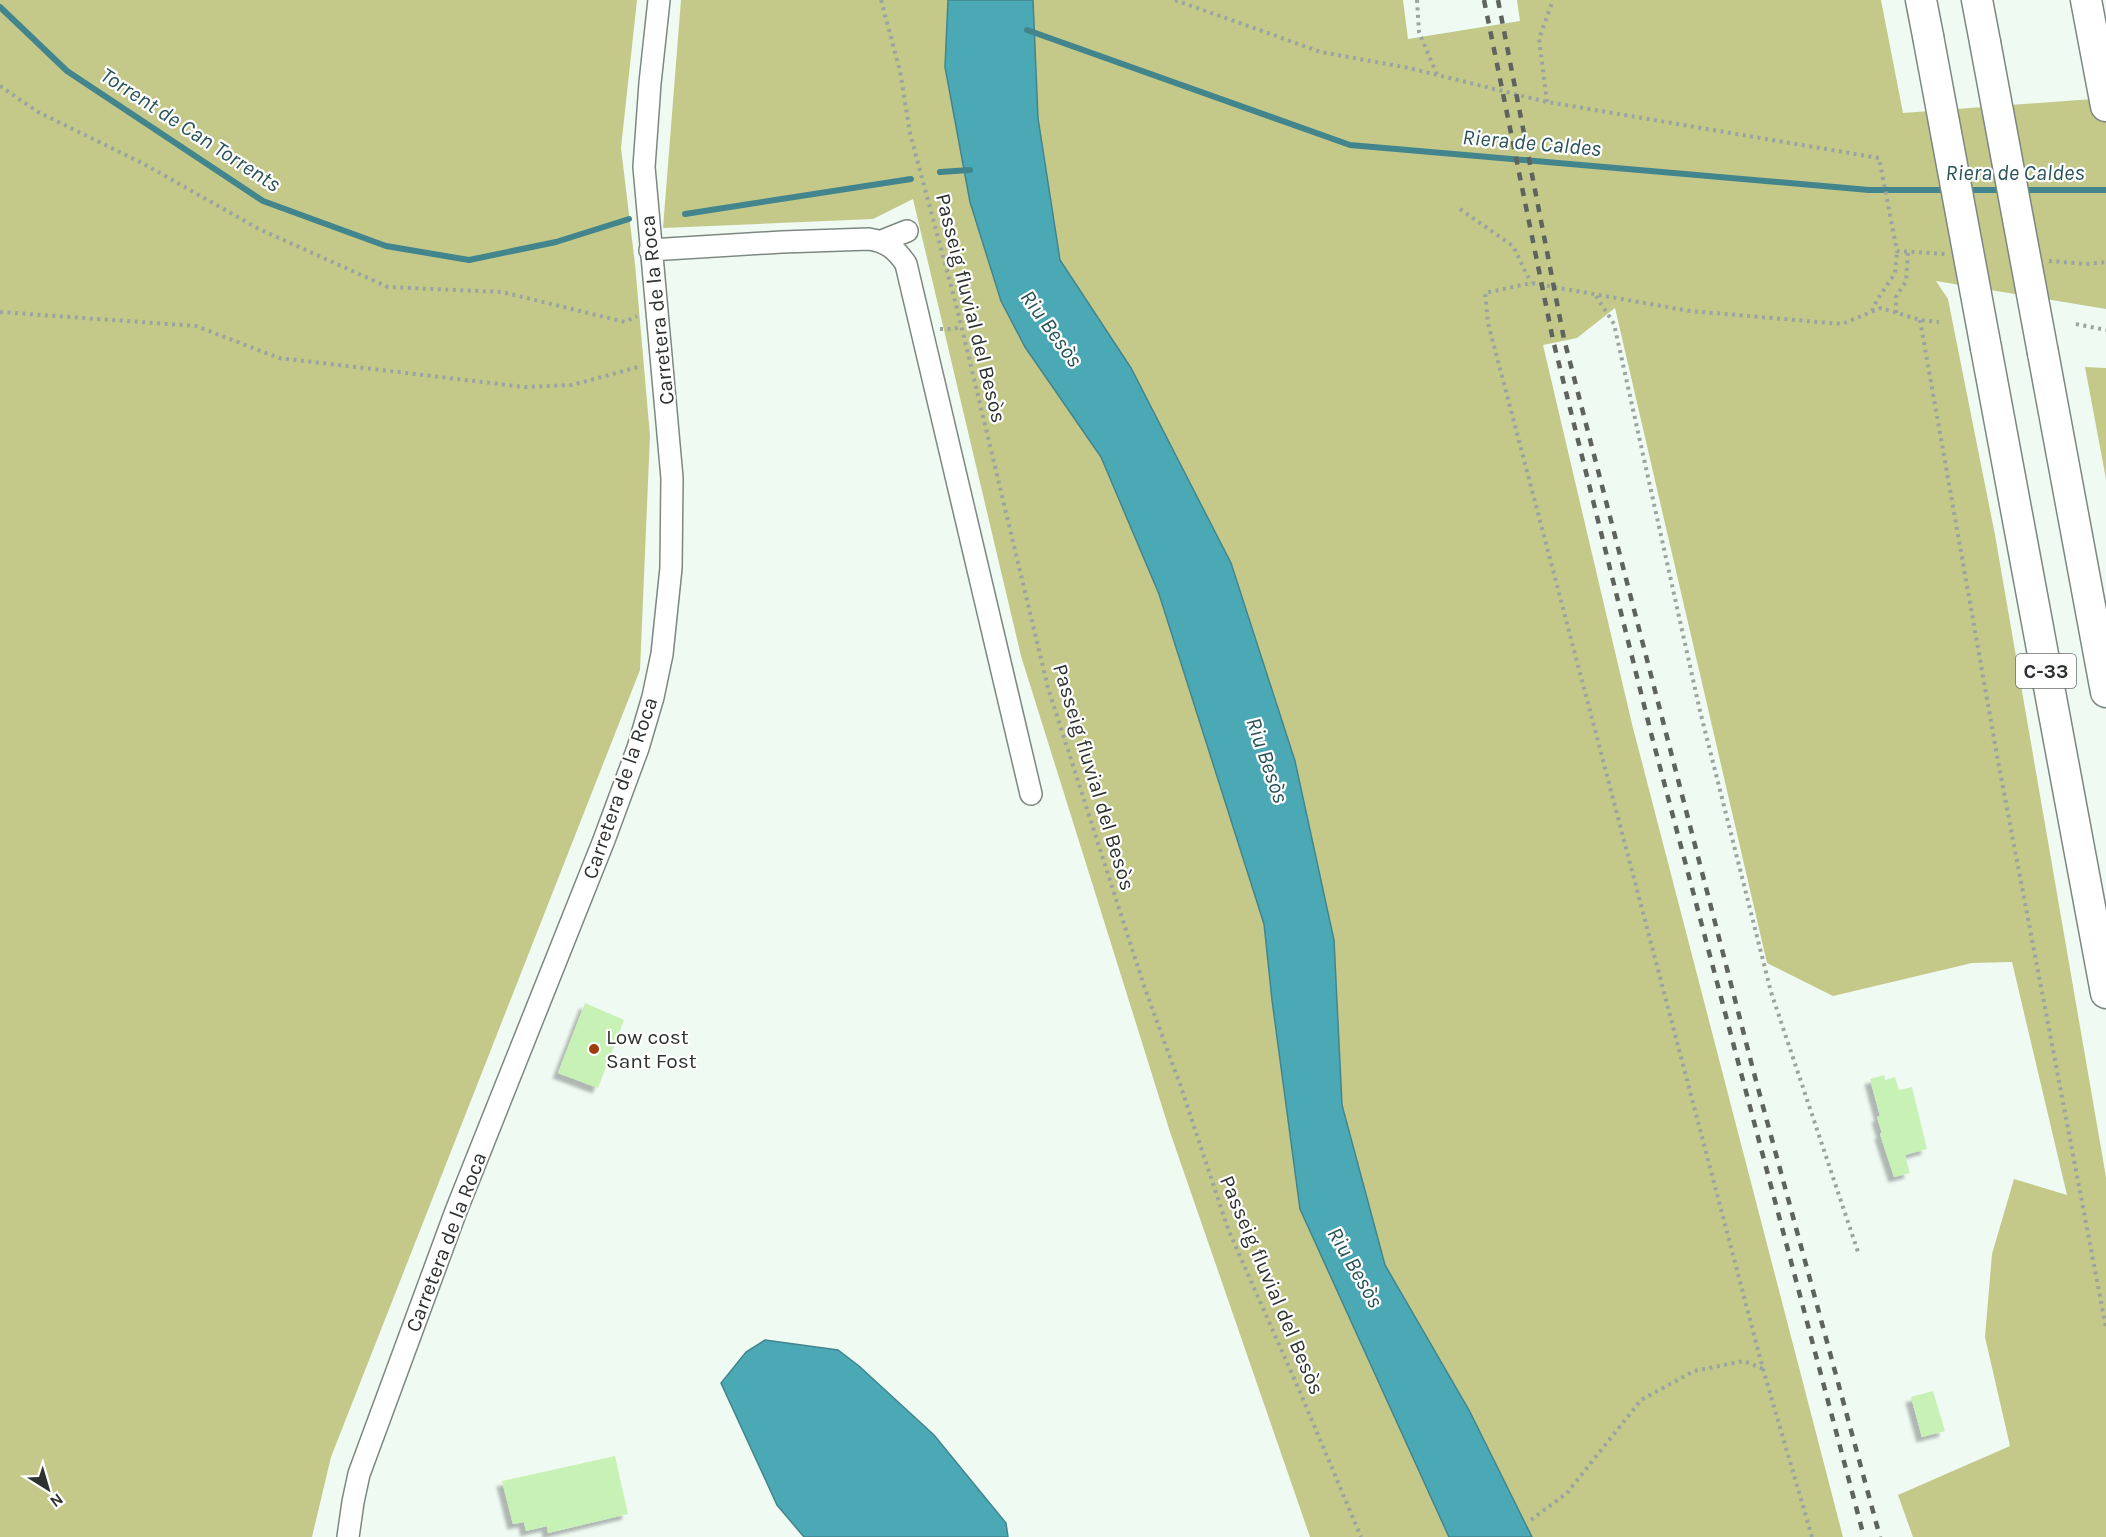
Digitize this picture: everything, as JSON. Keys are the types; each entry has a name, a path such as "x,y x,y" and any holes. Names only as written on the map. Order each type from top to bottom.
{"highway":[{"name":"C-33","path":"1921,0 2106,993"},
{"name":"C-33","path":"1977,0 2106,692"},
{"path":"2086,0 2106,106"}],"street":[{"name":"Carretera de la Roca","path":"348,1537 359,1474 456,1211 604,840 638,748 662,654 671,568 672,478 644,167 659,0"},
{"path":"882,242 908,231"},
{"path":"650,250 868,239 882,242 898,252 906,264 1031,794"}],"path":[{"name":"Passeig fluvial del Besòs","path":"881,0 900,71 910,134 958,312 1048,688 1144,986 1181,1087 1228,1229 1361,1537"},
{"path":"1175,0 1321,52 1409,68 1547,102 1879,158 1897,251 1895,273 1872,312"},
{"path":"1417,0 1419,32 1437,75"},
{"path":"1547,102 1539,39 1553,0"},
{"path":"0,87 38,112 144,164 260,229 388,287 502,292 625,322 656,305"},
{"path":"1460,209 1513,246 1531,283"},
{"path":"1897,251 1956,255"},
{"path":"1896,313 1896,297 1906,281 1908,252"},
{"path":"2039,261 2086,264 2106,262"},
{"path":"1812,1537 1763,1369 1488,323 1485,293 1531,283 1690,311 1842,324 1881,308 1920,320 1939,322"},
{"path":"1596,296 1614,324 1700,711 1771,992 1858,1252"},
{"path":"0,312 196,326 279,358 525,387 572,385 662,360"},
{"path":"1920,320 1998,761 2106,1328"},
{"path":"2076,324 2106,330"},
{"path":"1531,1520 1567,1493 1641,1400 1694,1371 1744,1360 1763,1369"}],"green space":[{"path":"0,0 637,0 621,148 635,264 650,436 640,670 331,1457 312,1537 0,1537"},
{"path":"681,0 948,0 945,67 970,202 1001,301 1025,347 1101,457 1159,594 1264,924 1300,1209 1449,1537 1310,1537 1170,1132 1021,656 913,199 873,219 663,228"},
{"path":"1033,0 1403,0 1408,39 1520,21 1517,0 1881,0 1903,113 2106,98 2106,309 1936,281 1948,299 1995,535 2106,1177 2106,1537 1913,1537 1898,1495 2010,1446 1985,1337 1992,1254 2014,1179 2067,1195 2012,962 1972,963 1833,996 1767,963 1615,308 1577,338 1543,345 1632,724 1843,1537 1532,1537 1469,1410 1385,1265 1342,1105 1334,940 1295,761 1231,563 1131,368 1060,260 1038,118"},
{"path":"2085,367 2106,368 2106,479"}],"water":[{"name":"Riu Besòs","path":"948,0 1033,0 1038,118 1060,260 1131,368 1231,563 1295,761 1334,940 1342,1105 1385,1265 1469,1410 1532,1537 1449,1537 1300,1209 1264,924 1159,594 1101,457 1025,347 1001,301 970,202 945,67"},
{"path":"765,1340 838,1350 859,1366 934,1435 1006,1523 1008,1537 804,1537 777,1505 721,1383 746,1352"}],"building":[{"path":"585,1003 624,1020 598,1088 558,1073"},
{"path":"1884,1075 1885,1080 1895,1077 1899,1090 1912,1087 1927,1149 1905,1155 1910,1173 1894,1177 1880,1134 1882,1133 1877,1117 1880,1116 1870,1079"},
{"path":"1933,1391 1945,1431 1922,1437 1911,1397"},
{"path":"615,1456 628,1514 548,1533 547,1526 526,1531 524,1522 513,1524 502,1481"}],"waterway":[{"name":"Torrent de Can Torrents","path":"0,7 67,71 263,201 386,246 469,260 556,242 629,219"},
{"name":"Riera de Caldes","path":"1027,30 1350,145 1869,190 1949,190"},
{"name":"Torrent de Can Torrents","path":"940,172 970,170"},
{"name":"Torrent de Can Torrents","path":"685,214 911,179"},
{"name":"Riera de Caldes","path":"1966,190 2003,190"},
{"name":"Riera de Caldes","path":"2020,190 2106,190"}],"railway":[{"path":"1484,0 1553,340 1652,737 1864,1537"},
{"path":"1498,0 1564,339 1755,1077 1880,1537"}],"place":[{"name":"Low cost Sant Fost","path":"594,1049"}]}
